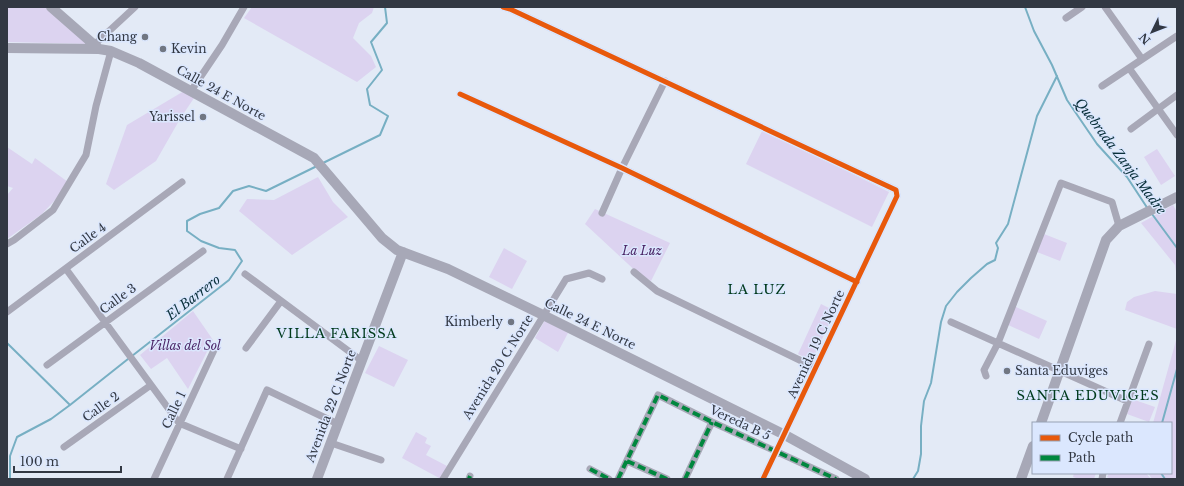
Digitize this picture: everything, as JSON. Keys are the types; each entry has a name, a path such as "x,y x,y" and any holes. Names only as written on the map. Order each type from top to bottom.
{"main road":[{"path":"51,7 97,47"},
{"path":"7,48 97,47"},
{"name":"Calle 24 E Norte","path":"97,47 139,62 314,158 382,238 397,250 448,269 543,315 784,435 865,479"},
{"path":"1041,422 1106,240 1119,226 1177,197"},
{"name":"Avenida 22 C Norte","path":"317,479 403,252"},
{"path":"1021,479 1032,449"}],"street":[{"path":"97,47 135,7"},
{"path":"191,91 222,45 244,7"},
{"path":"502,7 510,9 665,81 622,168 602,213"},
{"path":"1066,18 1082,7"},
{"path":"1105,7 1142,59"},
{"path":"1102,86 1177,36"},
{"path":"7,244 54,210 86,155 96,106 111,51"},
{"path":"1129,68 1177,135"},
{"name":"Avenida 19 C Norte","path":"665,81 896,190 897,196 763,479"},
{"path":"460,94 622,168 857,282"},
{"path":"1131,129 1177,95"},
{"name":"Calle 4","path":"7,312 182,182"},
{"path":"986,376 984,370 998,343 1061,183 1112,202 1119,226"},
{"name":"Calle 3","path":"47,365 203,251"},
{"path":"66,268 179,423 240,449"},
{"path":"634,272 657,291 816,368"},
{"name":"Avenida 20 C Norte","path":"443,479 566,279 589,273 602,279"},
{"path":"245,274 362,361"},
{"path":"246,348 281,301"},
{"path":"951,322 1127,401"},
{"path":"1120,422 1149,344"},
{"name":"Calle 1","path":"154,479 214,350"},
{"name":"Calle 2","path":"64,447 151,386"},
{"path":"227,479 267,390 338,424"},
{"name":"Vereda B 5","path":"627,461 658,396 836,479"},
{"path":"685,479 712,422"},
{"path":"331,443 381,460"},
{"path":"618,479 627,461 667,479"},
{"path":"590,469 609,479"}],"green space":[{"path":"7,7 45,7 89,44 7,42"},
{"path":"252,7 374,7 372,13 359,23 353,38 371,56 376,67 357,82 244,18"},
{"path":"184,91 194,98 156,161 114,190 106,184 127,125"},
{"path":"763,129 889,192 872,227 746,164"},
{"path":"7,147 32,164 35,158 68,182 55,200 42,214 7,239 7,195 13,188 7,186"},
{"path":"1157,149 1175,176 1161,185 1144,157"},
{"path":"318,177 333,202 348,217 292,255 239,211 247,199 274,200"},
{"path":"1173,205 1177,212 1177,279 1175,265 1141,223"},
{"name":"La Luz","path":"595,209 670,243 651,281 643,276 642,277 585,224"},
{"path":"1044,234 1067,243 1060,261 1037,252"},
{"path":"504,248 527,261 512,289 489,277"},
{"path":"1155,291 1177,294 1177,329 1125,310 1127,302 1134,297"},
{"path":"821,304 835,311 812,361 798,354"},
{"path":"1014,306 1047,321 1039,339 1006,324"},
{"name":"Villas del Sol","path":"193,311 213,340 188,389 167,358 151,369 140,355"},
{"path":"545,320 568,333 558,352 535,338"},
{"path":"1177,337 1177,479 1152,479 1149,474 1172,474 1172,422 1153,422"},
{"path":"379,346 408,360 394,387 365,373"},
{"path":"1132,399 1155,407 1149,422 1127,414"},
{"path":"416,432 427,438 425,443 431,446 426,455 447,466 441,479 402,458"},
{"path":"1074,474 1096,474 1094,479 1079,479 1073,477"},
{"path":"1108,474 1147,474 1151,479 1111,479 1107,477"}],"waterway":[{"name":"El Barrero","path":"323,163 380,135 388,116 370,105 367,89 382,70 371,42 387,23 385,7"},
{"name":"Quebrada Zanja Madre","path":"1025,7 1034,31 1052,65 1067,100 1097,144 1127,177 1148,209"},
{"path":"913,479 918,471 921,454 921,426 924,401 931,383 941,322 946,306 971,278 987,264 995,260 998,248 996,243 1008,224 1037,116 1057,76"},
{"name":"El Barrero","path":"132,356 229,280 242,261 235,250 219,248 201,241 187,231 187,221 200,214 219,208 233,191 249,186 266,191 317,166"},
{"name":"Quebrada Zanja Madre","path":"1152,214 1177,248"},
{"path":"7,343 70,405"},
{"name":"El Barrero","path":"10,479 10,456 17,437 51,419 128,359"},
{"name":"Quebrada Zanja Madre","path":"1162,422 1177,369"},
{"name":"Quebrada Zanja Madre","path":"1162,474 1165,479"}],"marked path":[{"path":"618,479 658,395 712,422 836,479"},
{"path":"685,479 712,422"},
{"path":"627,461 667,479"},
{"path":"590,469 609,479"}],"cycle path":[{"path":"503,7 896,190 897,196 763,479"},
{"path":"460,94 622,168 857,282"}],"place":[{"name":"Chang","path":"145,37"},
{"name":"Kevin","path":"163,49"},
{"name":"Yarissel","path":"203,117"},
{"name":"Kimberly","path":"511,322"},
{"name":"Santa Eduviges","path":"1007,371"}],"district":[{"name":"LA LUZ","path":"757,289"},
{"name":"VILLA FARISSA","path":"337,333"},
{"name":"SANTA EDUVIGES","path":"1088,395"}]}
